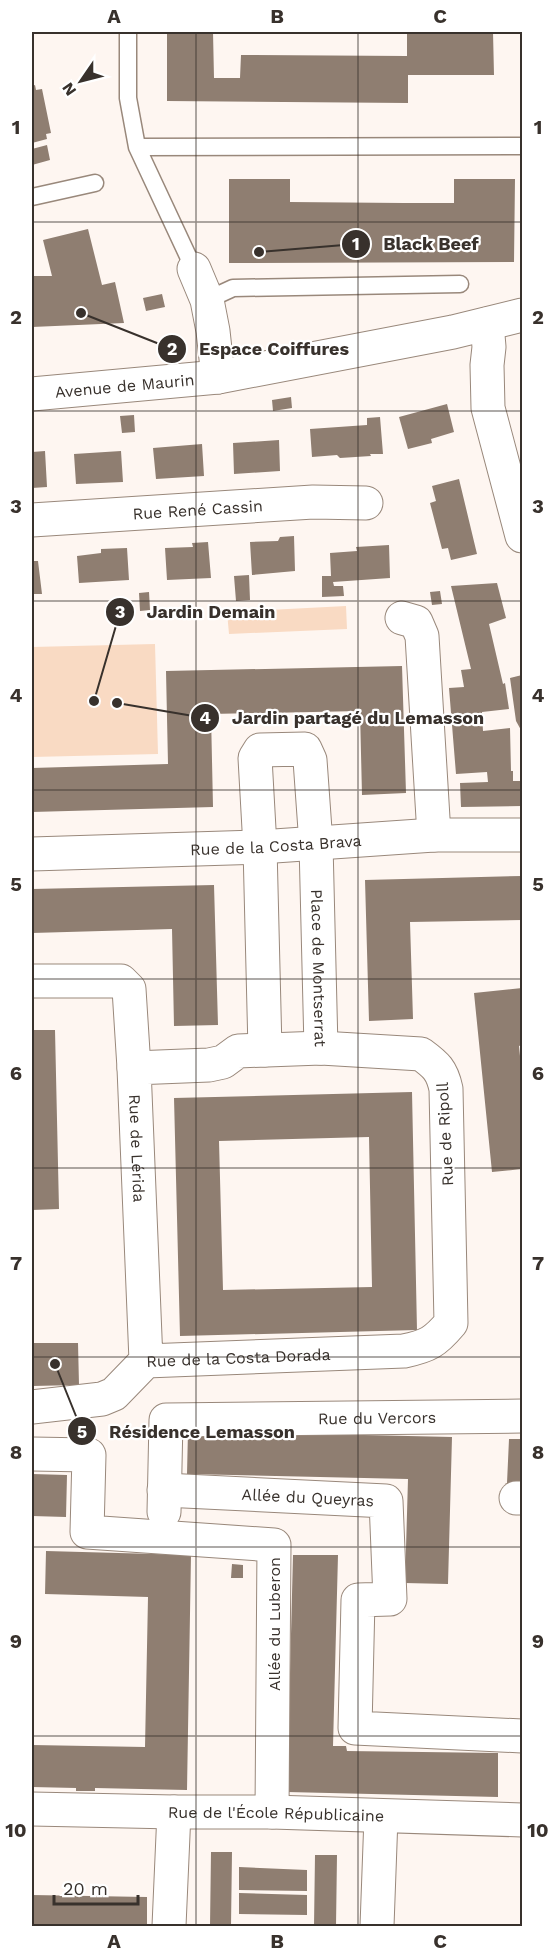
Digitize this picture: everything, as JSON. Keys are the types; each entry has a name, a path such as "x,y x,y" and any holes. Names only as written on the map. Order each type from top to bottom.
{"street":[{"name":"Avenue de Maurin","path":"194,269 207,300 218,377"},
{"name":"Avenue de Maurin","path":"32,394 218,377 511,321"},
{"path":"511,321 489,347 488,408 522,536"},
{"name":"Rue René Cassin","path":"32,520 313,502 366,503"},
{"path":"402,618 416,622 422,636 434,836"},
{"name":"Place de Montserrat","path":"260,848 255,758 260,750 305,749 310,760 316,844 321,1048 265,1050"},
{"name":"Rue de la Costa Brava","path":"32,854 260,848 434,836 522,835"},
{"path":"134,1068 209,1065 222,1062 238,1051 265,1050 260,848"},
{"name":"Rue de Lérida","path":"32,981 121,981 129,989 146,1361"},
{"name":"Rue de Ripoll","path":"321,1048 421,1054 442,1074 446,1089 451,1323"},
{"name":"Rue de la Costa Dorada","path":"32,1407 102,1399 114,1394 146,1361 404,1351 421,1347 438,1338 451,1323"},
{"name":"Rue du Vercors","path":"166,1537 164,1490 166,1420 522,1416"},
{"path":"32,1454 89,1455 87,1533 166,1537"},
{"name":"Allée du Queyras","path":"164,1490 386,1501 390,1599 358,1600 356,1728 522,1736"},
{"name":"Allée du Luberon","path":"166,1537 274,1545 272,1812"},
{"name":"Rue de l'École Républicaine","path":"32,1809 272,1812 522,1820"},
{"path":"169,1926 174,1812"},
{"path":"377,1926 381,1816"}],"lane":[{"path":"128,32 128,98 137,147 194,269"},
{"path":"137,147 522,146"},
{"path":"32,197 95,183"},
{"path":"207,300 233,288 460,284"}],"shaded area":[{"path":"346,606 347,629 229,634 227,612"},
{"path":"155,644 158,754 32,757 32,647"}],"building":[{"path":"167,32 213,32 214,78 240,78 241,55 407,56 407,32 493,32 494,75 408,75 408,103 167,101"},
{"path":"35,85 36,90 42,89 51,133 46,134 47,139 32,143 32,86"},
{"path":"47,145 50,160 32,165 32,149"},
{"path":"229,179 290,179 290,202 454,203 454,179 515,179 514,262 229,263"},
{"path":"88,229 102,285 115,282 124,323 32,327 32,276 52,276 43,240"},
{"path":"162,294 165,307 146,311 143,298"},
{"path":"291,397 292,408 273,411 272,400"},
{"path":"447,404 454,432 431,439 432,443 408,449 399,417"},
{"path":"134,415 135,432 122,433 120,416"},
{"path":"380,417 383,454 340,458 337,455 312,457 310,429 367,425 367,418"},
{"path":"279,440 280,471 234,474 233,443"},
{"path":"202,444 204,476 156,479 153,448"},
{"path":"45,451 47,487 32,488 32,452"},
{"path":"121,451 123,482 76,484 74,454"},
{"path":"459,479 477,554 451,560 448,548 442,549 430,503 436,501 432,486"},
{"path":"294,536 295,571 252,575 250,542 278,541 280,537"},
{"path":"208,542 211,578 167,580 165,548 193,547 192,543"},
{"path":"389,545 390,578 333,582 334,586 343,586 344,596 322,597 322,576 331,576 330,553 357,551 356,547"},
{"path":"127,548 129,580 79,583 77,556 101,553 101,549"},
{"path":"32,561 38,561 42,594 32,594"},
{"path":"249,575 250,600 236,601 234,576"},
{"path":"497,583 506,618 489,624 503,684 505,683 509,709 482,712 483,731 510,728 511,771 513,771 513,781 522,781 522,806 461,807 460,783 488,782 487,772 456,774 449,688 464,687 461,670 471,669 451,586"},
{"path":"440,591 442,604 432,605 430,592"},
{"path":"149,592 150,610 140,611 139,593"},
{"path":"402,666 406,793 362,795 360,711 211,714 213,807 32,812 32,768 168,764 166,671"},
{"path":"522,675 521,730 516,721 510,678"},
{"path":"522,876 522,920 410,922 413,1019 369,1021 365,880"},
{"path":"214,885 218,1025 174,1026 172,929 32,933 32,889"},
{"path":"522,988 522,1045 519,1046 522,1066 522,1169 492,1172 474,993"},
{"path":"32,1030 55,1030 59,1209 32,1210"},
{"path":"412,1092 417,1330 180,1336 174,1098","holes":["369,1137 372,1287 223,1290 219,1141"]},
{"path":"32,1343 78,1343 79,1385 32,1386"},
{"path":"188,1431 452,1437 448,1584 405,1583 408,1479 187,1474"},
{"path":"509,1439 522,1439 522,1483 507,1483"},
{"path":"32,1474 67,1475 66,1517 32,1516"},
{"path":"46,1551 191,1555 187,1790 95,1788 95,1791 76,1791 76,1788 32,1787 32,1745 145,1747 148,1597 45,1594"},
{"path":"293,1555 338,1555 333,1746 346,1746 347,1751 498,1753 498,1797 287,1792"},
{"path":"232,1564 243,1565 243,1578 231,1578"},
{"path":"211,1852 232,1852 231,1926 210,1926"},
{"path":"315,1855 337,1855 336,1926 314,1926"},
{"path":"239,1867 307,1870 307,1891 239,1890"},
{"path":"239,1893 307,1895 307,1915 239,1914"},
{"path":"32,1895 147,1897 147,1926 32,1926"}],"place":[{"name":"Black Beef","path":"259,252"},
{"name":"Espace Coiffures","path":"81,313"},
{"name":"Jardin Demain","path":"94,701"},
{"name":"Jardin partagé du Lemasson","path":"117,703"},
{"name":"Résidence Lemasson","path":"55,1364"}]}
